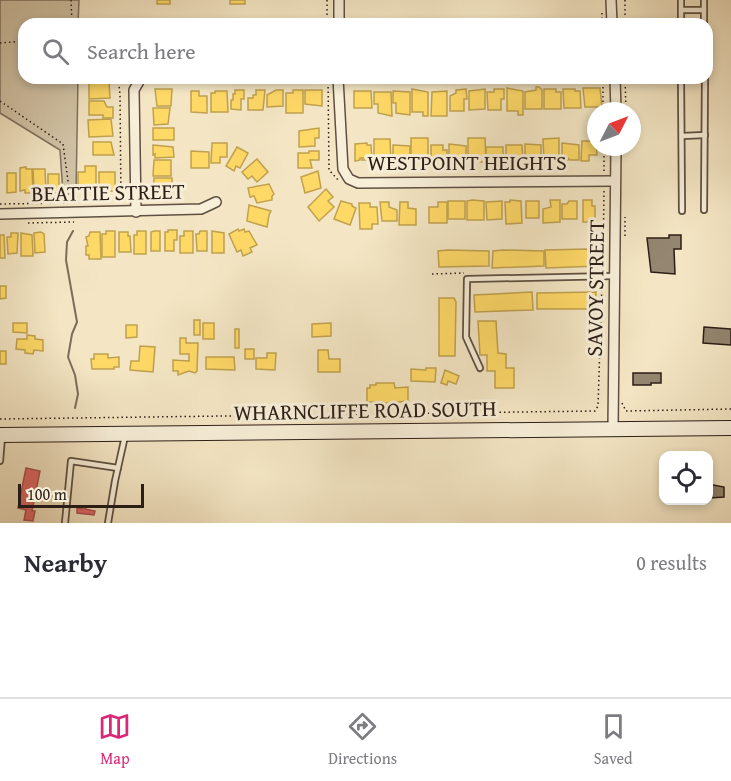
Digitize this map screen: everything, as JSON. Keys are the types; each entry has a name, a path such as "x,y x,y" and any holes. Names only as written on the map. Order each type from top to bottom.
{"main road":[{"name":"WHARNCLIFFE ROAD SOUTH","path":"1,435 731,428"}],"street":[{"path":"339,0 339,18"},
{"path":"611,0 612,18"},
{"path":"136,212 134,90 138,84"},
{"name":"WESTPOINT HEIGHTS","path":"338,84 343,169 349,179 358,183 615,181"},
{"path":"615,84 616,102"},
{"name":"SAVOY STREET","path":"613,429 616,156"},
{"name":"BEATTIE STREET","path":"0,214 73,208 136,212 201,209 216,202"}],"lane":[{"path":"681,0 681,18"},
{"path":"704,0 704,18"},
{"path":"681,10 704,10"},
{"path":"681,84 682,211"},
{"path":"704,210 705,84"},
{"path":"682,136 705,135"},
{"path":"480,368 466,338 467,279 614,276"},
{"path":"108,523 125,434"},
{"path":"0,461 1,435"},
{"path":"65,523 71,461 118,468"}],"path":[{"path":"70,18 71,0"},
{"path":"327,0 327,18"},
{"path":"625,0 625,18"},
{"path":"0,43 18,41"},
{"path":"118,84 122,203"},
{"path":"328,84 329,170 345,185"},
{"path":"603,84 603,102"},
{"path":"625,84 626,102"},
{"path":"0,101 63,144 73,208 0,204"},
{"path":"22,223 55,223"},
{"path":"622,404 626,411 731,410"},
{"path":"0,419 595,411 598,406"}],"shaded area":[{"path":"0,0 79,0 78,18 18,18 18,84 78,84 76,194 63,194 60,150 0,113"}],"building: Homes":[{"path":"157,0 170,0 170,4 157,4"},
{"path":"230,0 245,0 245,4 230,4"},
{"path":"89,84 109,84 110,98 89,99"},
{"path":"536,87 542,90 542,109 525,109 525,92 536,90"},
{"path":"507,88 523,91 523,115 518,115 518,111 507,111"},
{"path":"583,88 600,88 601,102 587,102 587,107 585,107"},
{"path":"155,89 172,89 171,106 157,106"},
{"path":"412,89 428,92 428,116 423,116 423,112 412,112"},
{"path":"466,89 467,99 464,99 464,111 450,111 450,96 456,93 456,90"},
{"path":"485,89 485,109 469,110 469,91"},
{"path":"494,89 504,89 501,110 488,110 487,92 494,92"},
{"path":"544,89 556,89 556,92 561,92 561,109 544,109"},
{"path":"563,89 580,91 581,108 564,108"},
{"path":"235,90 244,90 241,110 231,109 231,100 233,100"},
{"path":"256,90 265,90 263,110 248,110 248,98 256,95"},
{"path":"276,90 283,90 283,106 267,107 267,95"},
{"path":"293,90 303,90 303,113 286,113 286,93 293,93"},
{"path":"305,90 322,90 322,106 305,104"},
{"path":"191,91 199,91 199,96 207,96 207,113 191,112"},
{"path":"227,91 228,112 211,112 211,93"},
{"path":"354,91 371,91 372,108 354,108"},
{"path":"393,91 410,92 410,115 396,113"},
{"path":"447,91 447,116 431,116 432,92"},
{"path":"374,92 391,92 392,116 378,113 378,104 374,104"},
{"path":"89,101 104,101 107,107 113,107 113,118 89,115"},
{"path":"153,108 170,108 168,124 154,125"},
{"path":"111,119 113,136 89,137 88,120"},
{"path":"153,128 174,128 174,140 153,140"},
{"path":"319,128 319,138 315,138 315,146 299,147 299,131"},
{"path":"411,138 428,138 428,162 419,162 419,156 411,158"},
{"path":"468,138 485,138 486,162 475,162 475,157 468,158"},
{"path":"559,138 559,160 544,160 543,139"},
{"path":"374,139 390,139 391,162 381,162 381,157 374,157"},
{"path":"582,141 587,141 589,161 581,161"},
{"path":"93,142 111,142 114,155 93,155"},
{"path":"212,143 227,143 227,157 220,157 220,163 211,163"},
{"path":"562,143 579,145 579,160 568,158 562,161"},
{"path":"355,144 371,145 372,160 360,158 355,161"},
{"path":"449,144 466,146 466,160 457,161 455,158 455,161 449,162"},
{"path":"525,144 541,145 541,160 525,162"},
{"path":"153,145 173,147 174,157 155,158"},
{"path":"393,145 410,146 410,161 393,162"},
{"path":"431,145 443,145 443,150 447,150 447,159 431,161"},
{"path":"506,145 522,145 523,161 506,161"},
{"path":"237,147 248,153 240,168 236,166 234,171 226,166"},
{"path":"486,147 503,147 503,160 486,162"},
{"path":"191,151 209,152 209,168 191,168"},
{"path":"309,151 319,151 319,160 310,160 312,168 298,168 298,153 309,153"},
{"path":"257,159 268,172 257,182 252,176 248,179 242,172"},
{"path":"154,160 171,160 171,176 153,176"},
{"path":"85,166 96,166 96,192 86,192 86,189 78,187 78,172 85,172"},
{"path":"26,167 26,169 32,169 33,193 20,191 20,168"},
{"path":"33,169 45,169 46,193 34,191"},
{"path":"318,171 321,188 305,193 301,177"},
{"path":"99,172 115,172 115,191 99,191"},
{"path":"7,173 16,173 16,192 7,193"},
{"path":"48,174 59,174 59,193 48,192"},
{"path":"154,178 172,178 172,194 153,194"},
{"path":"269,184 274,194 272,200 257,203 254,196 250,197 248,188"},
{"path":"326,189 333,197 328,201 334,207 319,221 308,207"},
{"path":"510,200 521,201 522,223 506,224 505,202 510,202"},
{"path":"550,200 560,200 560,222 543,223 543,209 551,207"},
{"path":"583,200 592,200 592,206 595,206 595,222 583,222"},
{"path":"341,201 352,204 356,208 350,225 334,219"},
{"path":"448,201 465,201 465,219 448,219"},
{"path":"467,201 484,201 484,220 467,220"},
{"path":"502,201 502,219 487,220 486,202"},
{"path":"526,201 539,201 539,218 526,218"},
{"path":"569,201 577,201 577,219 562,219 562,204 567,204"},
{"path":"380,202 389,202 389,207 397,210 397,221 382,221"},
{"path":"400,202 408,202 408,208 416,209 416,225 399,225"},
{"path":"438,202 447,202 447,223 429,223 429,207 438,207"},
{"path":"359,203 370,203 370,207 377,207 378,224 372,224 372,229 360,229"},
{"path":"249,205 271,211 267,227 247,221"},
{"path":"238,229 249,231 257,245 250,248 252,252 243,256 241,250 237,252 229,234"},
{"path":"177,230 174,251 165,251 165,232"},
{"path":"106,231 115,231 115,257 102,257 102,234 106,234"},
{"path":"137,231 146,231 146,254 134,254 134,235 137,235"},
{"path":"160,231 160,251 151,251 151,232"},
{"path":"184,231 193,231 193,253 180,253 180,236 184,236"},
{"path":"200,231 207,231 207,251 197,251 196,234"},
{"path":"212,231 224,233 224,253 212,253"},
{"path":"90,232 100,232 101,259 89,259 89,255 86,255 86,246 88,246 86,237"},
{"path":"119,232 128,232 131,252 119,252"},
{"path":"11,233 18,233 17,253 8,254 7,237 11,237"},
{"path":"21,233 32,235 33,256 21,256"},
{"path":"34,233 44,234 45,252 35,253"},
{"path":"0,235 4,235 5,258 0,258"},
{"path":"545,250 598,250 598,266 546,268"},
{"path":"438,251 489,251 489,266 439,267"},
{"path":"493,251 544,251 544,266 492,268"},
{"path":"0,286 6,286 6,298 0,299"},
{"path":"532,292 533,310 475,312 474,295"},
{"path":"596,292 595,309 537,309 537,293"},
{"path":"439,298 454,298 456,302 455,356 439,356"},
{"path":"194,320 200,320 200,335 194,335"},
{"path":"478,321 496,321 498,353 506,354 506,368 514,368 514,388 495,388 495,371 487,371 487,355 480,355"},
{"path":"13,323 27,323 27,333 13,332"},
{"path":"203,323 214,323 214,339 203,339"},
{"path":"331,323 331,336 312,337 312,324"},
{"path":"126,325 137,325 137,337 126,338"},
{"path":"235,329 239,329 239,348 235,348"},
{"path":"27,335 43,340 43,351 34,350 33,354 16,349 17,339 27,339"},
{"path":"180,338 186,338 186,343 198,343 195,373 189,371 178,375 178,371 173,371 173,360 189,361 189,354 180,354"},
{"path":"140,346 155,347 153,372 130,370 131,361 139,361"},
{"path":"245,349 254,349 254,359 245,359"},
{"path":"318,350 328,350 329,359 340,359 340,372 318,372"},
{"path":"0,351 6,351 6,364 0,364"},
{"path":"267,353 276,353 275,370 256,369 256,358 267,358"},
{"path":"94,354 108,354 108,358 119,357 119,367 92,369 91,359 94,359"},
{"path":"206,357 234,357 235,370 206,369"},
{"path":"426,368 436,368 435,382 411,381 411,369 426,370"},
{"path":"445,370 459,376 456,384 448,381 447,385 441,383"},
{"path":"376,383 394,383 395,388 408,387 408,401 378,404 378,402 367,402 367,388"}],"building: Shops":[{"path":"26,468 40,471 32,511 35,511 33,521 24,520 26,510 18,508"},
{"path":"86,506 85,509 95,511 94,515 77,513 77,508 82,509"}],"building: Other":[{"path":"669,235 681,235 681,249 674,249 675,274 651,272 647,238 669,238"},
{"path":"704,327 731,329 731,345 703,343"},
{"path":"633,373 661,373 661,383 633,385"},
{"path":"713,485 724,487 724,497 713,498"}],"waterway":[{"path":"73,231 67,242 66,260 77,322 72,334 68,357 75,375 78,394 75,408"}]}
